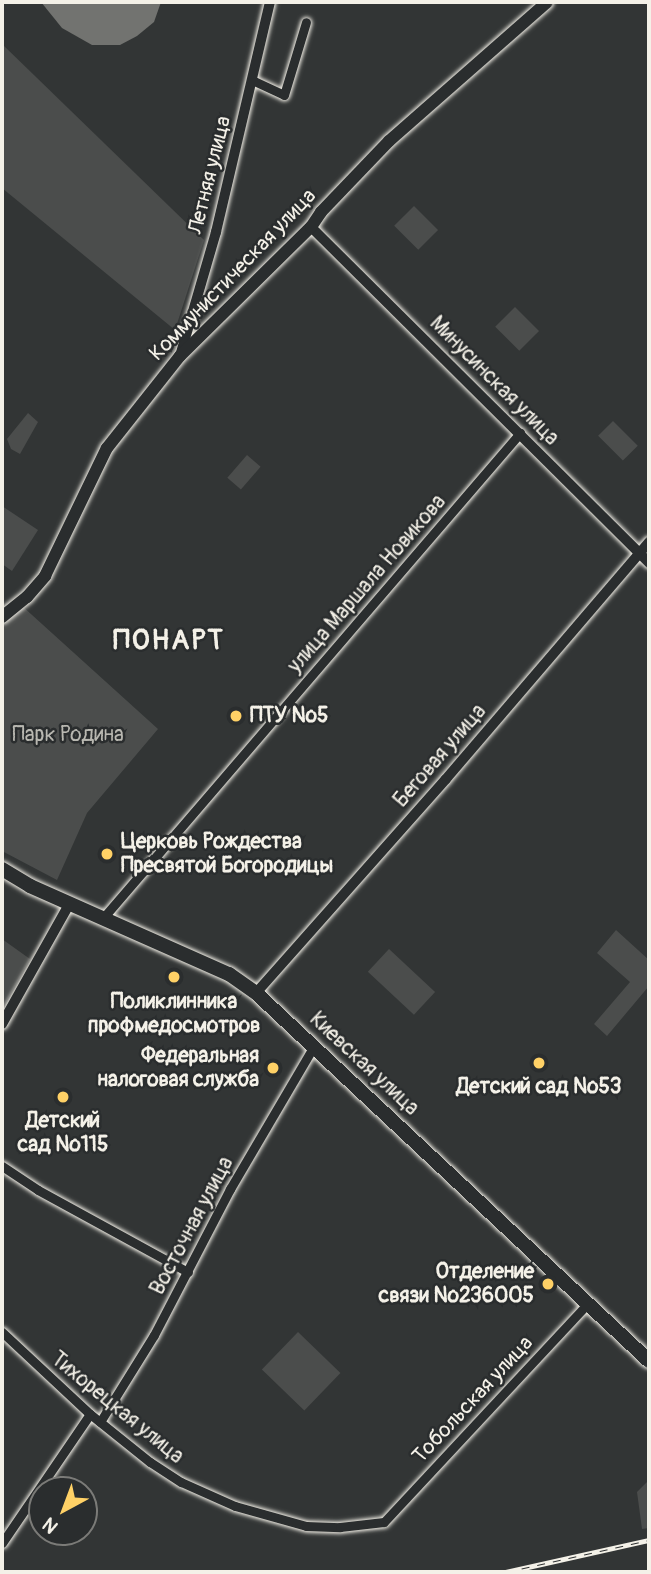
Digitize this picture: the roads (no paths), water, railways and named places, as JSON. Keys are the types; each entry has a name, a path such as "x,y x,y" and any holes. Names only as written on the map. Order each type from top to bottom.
{"main road":[{"name":"Коммунистическая улица","path":"2,617 27,597 45,576 107,448 180,356 310,227 389,141 547,2"},
{"name":"Киевская улица","path":"2,869 70,903 229,974 256,993 648,1357"}],"street":[{"name":"Летняя улица","path":"180,356 216,232 270,2"},
{"path":"252,80 284,95 306,22"},
{"name":"Минусинская улица","path":"310,227 649,563"},
{"name":"улица Маршала Новикова","path":"103,918 520,433"},
{"name":"Беговая улица","path":"256,993 465,758 649,542"},
{"path":"2,1024 70,903"},
{"name":"Восточная улица","path":"100,1422 154,1335 230,1189 314,1046"},
{"path":"2,1166 38,1190 188,1272"},
{"name":"Тобольская улица","path":"384,1522 588,1303"},
{"name":"Тихорецкая улица","path":"2,1332 100,1422 150,1462 181,1482 235,1506 306,1525 340,1527 384,1522"},
{"path":"2,1543 90,1413"}],"railway":[{"path":"506,1572 649,1540"}],"place":[{"name":"ПТУ №5","path":"236,716"},
{"name":"Церковь Рождества Пресвятой Богородицы","path":"107,854"},
{"name":"Поликлинника профмедосмотров","path":"174,977"},
{"name":"Детский сад №53","path":"539,1063"},
{"name":"Федеральная налоговая служба","path":"273,1068"},
{"name":"Детский сад №115","path":"63,1097"},
{"name":"Отделение связи №236005","path":"548,1284"}],"district":[{"name":"ПОНАРТ","path":"169,641"}],"park label":[{"name":"Парк Родина","path":"68,735"}]}
